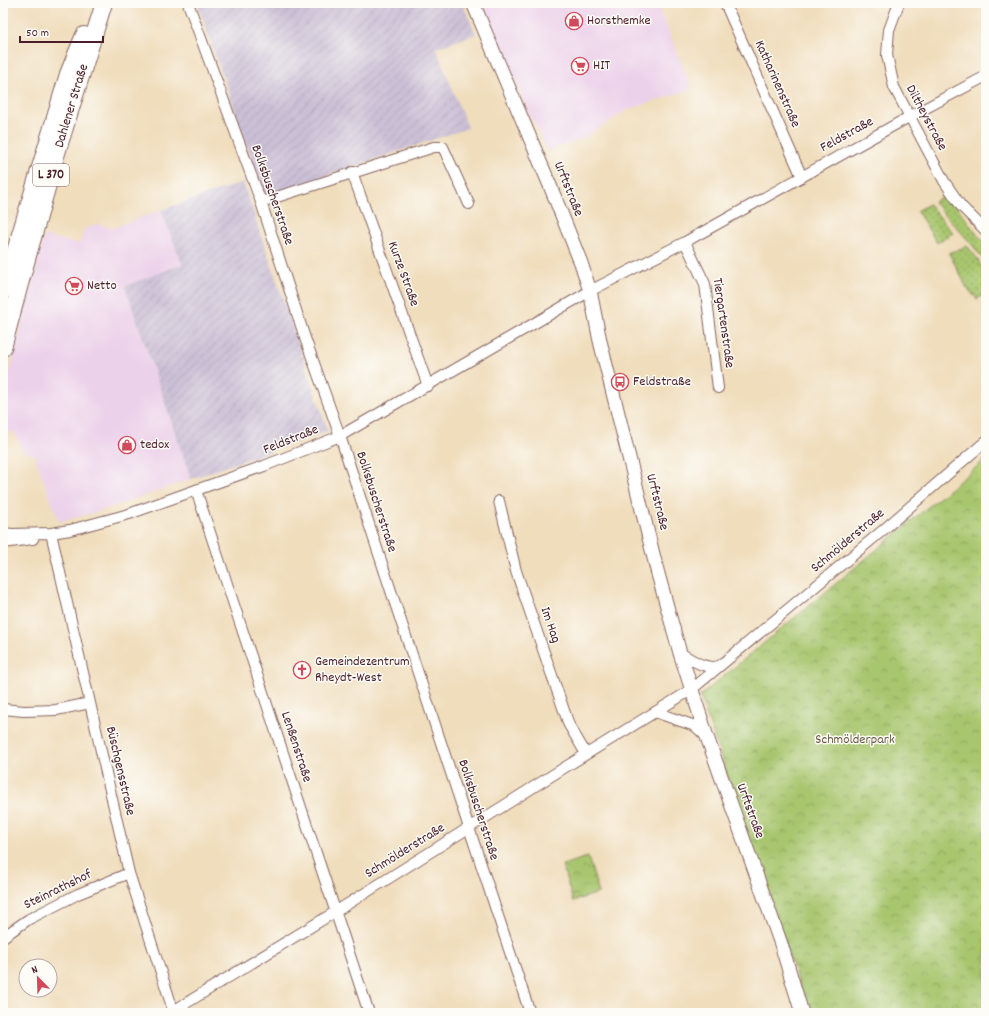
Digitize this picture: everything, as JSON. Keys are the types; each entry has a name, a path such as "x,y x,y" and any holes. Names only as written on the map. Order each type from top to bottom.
{"main road":[{"name":"Dahlener Straße","path":"3,291 68,74 83,37 93,3"},
{"name":"Dahlener Straße","path":"3,348 54,164 104,3"}],"street":[{"name":"Bolksbuscherstraße","path":"188,3 261,202 340,436 530,1013"},
{"name":"Urftstraße","path":"473,3 581,263 590,291 600,341 658,574 680,653 691,690 780,944 802,1013"},
{"name":"Katharinenstraße","path":"725,3 802,177"},
{"name":"Diltheystraße","path":"899,3 890,30 887,55 894,87 944,181 961,206 986,232"},
{"name":"Feldstraße","path":"3,533 51,533 70,530 129,514 264,466 340,436 590,291 685,242 909,117 986,76"},
{"path":"261,202 352,172 434,147 443,146 470,204"},
{"name":"Kurze Straße","path":"352,172 428,386"},
{"name":"Tiergartenstraße","path":"685,242 705,284 718,388"},
{"name":"Schmölderstraße","path":"172,1012 336,912 586,754 691,690 882,532 986,441"},
{"name":"Lenßenstraße","path":"196,490 369,1013"},
{"name":"Im Hag","path":"500,501 506,533 519,578 569,725 586,754"},
{"name":"Feldstraße","path":"3,543 36,538 51,533"},
{"name":"Büschgensstraße","path":"51,533 129,873 172,1012"},
{"name":"Schmölderstraße","path":"680,653 706,666 716,668 726,662"},
{"path":"3,709 24,711 56,710 90,703"},
{"path":"655,712 695,726 707,737"},
{"name":"Steinrathshof","path":"3,937 29,919 78,894 129,873"}],"shaded area":[{"path":"197,3 462,3 476,34 436,48 468,128 265,196"},
{"name":"HIT","path":"483,3 657,3 692,89 627,110 580,140 547,151 533,119 531,120"},
{"path":"243,182 328,431 191,479 125,286 182,264 161,210"},
{"path":"161,210 182,264 125,286 191,479 100,511 59,522 34,454 23,452 14,431 3,435 3,399 44,236 80,244 84,229 97,224 113,228"}],"green space":[{"path":"946,193 986,244 986,264 968,240 934,202"},
{"path":"929,204 953,233 937,243 917,211"},
{"path":"967,246 976,257 984,273 986,293 977,299 967,288 949,253"},
{"name":"Schmölderpark","path":"986,459 986,1013 809,1013 700,696"},
{"path":"588,857 599,893 573,901 562,865"}],"place":[{"name":"Horsthemke","path":"574,21"},
{"name":"HIT","path":"580,66"},
{"name":"Netto","path":"74,286"},
{"name":"Feldstraße","path":"620,382"},
{"name":"tedox","path":"127,445"},
{"name":"Gemeindezentrum Rheydt-West","path":"302,670"}]}
